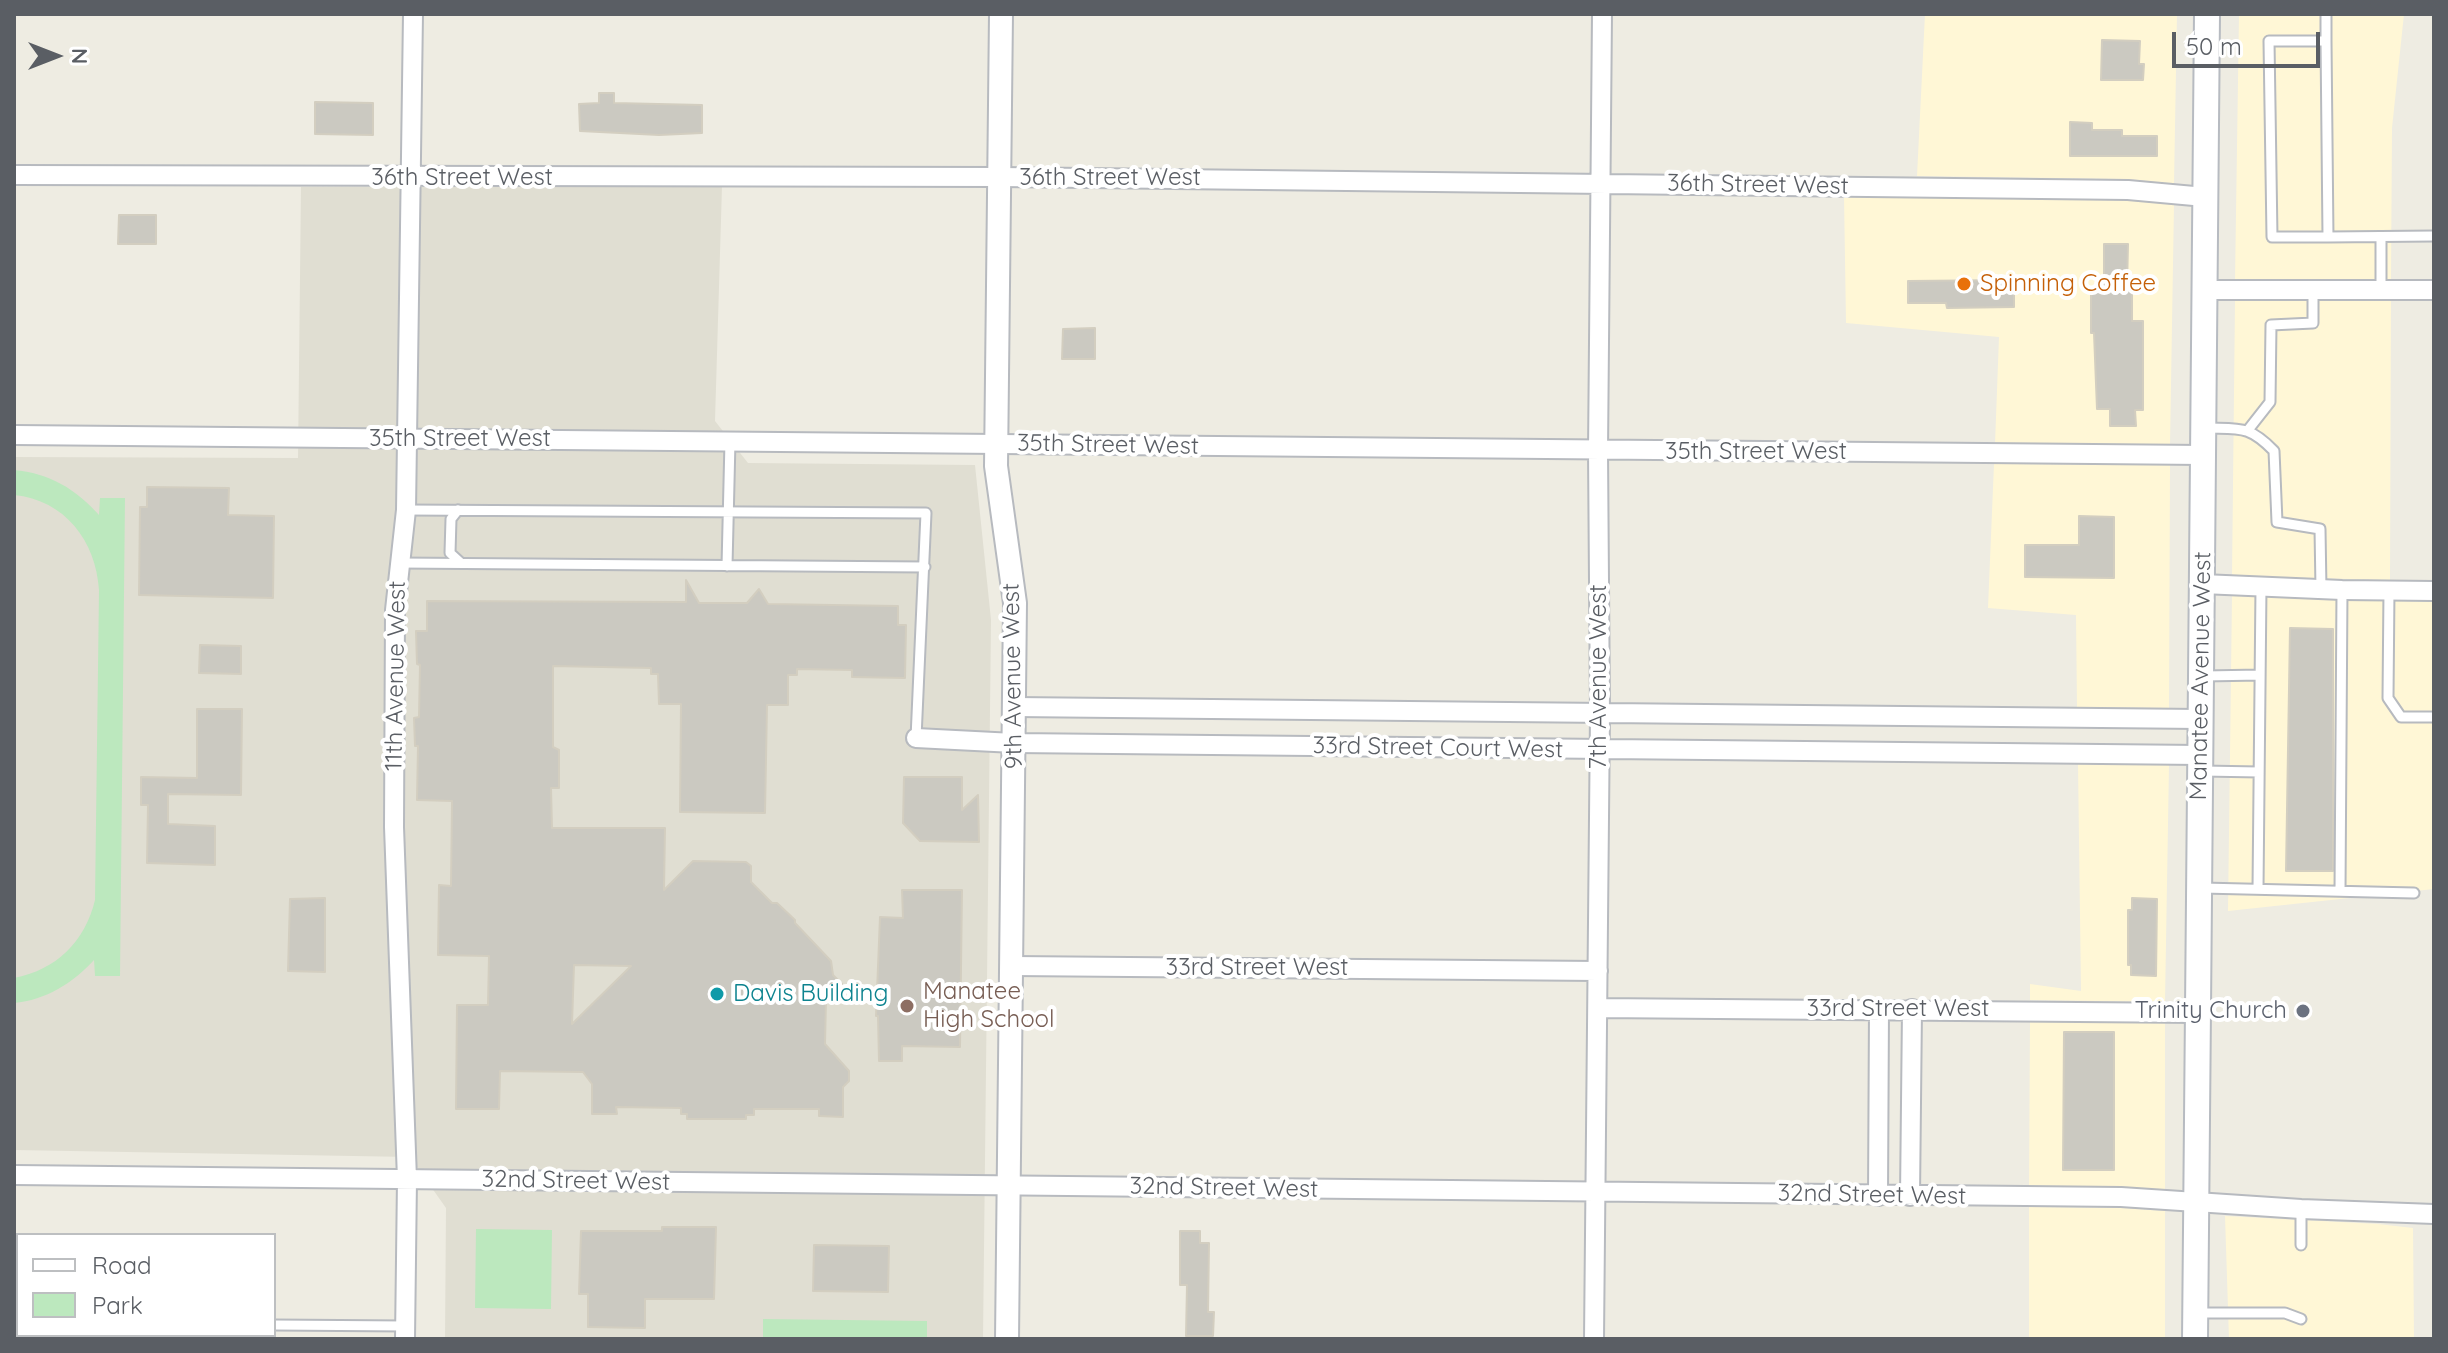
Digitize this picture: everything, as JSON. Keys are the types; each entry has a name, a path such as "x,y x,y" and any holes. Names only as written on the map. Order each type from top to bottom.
{"main road":[{"name":"Manatee Avenue West","path":"2195,1339 2207,14"}],"street":[{"name":"11th Avenue West","path":"405,1333 407,1179 394,827 395,610 406,510 413,14"},
{"name":"9th Avenue West","path":"1001,14 996,443 999,493 1015,603 1007,1339"},
{"name":"7th Avenue West","path":"1594,1339 1602,14"},
{"name":"36th Street West","path":"14,175 1599,182 2113,189 2205,197"},
{"path":"2204,290 2434,290"},
{"name":"35th Street West","path":"14,435 2203,455"},
{"path":"2202,584 2434,591"},
{"name":"33rd Street Court West","path":"1014,707 2200,719"},
{"name":"33rd Street Court West","path":"916,738 1014,743 1599,750 2200,763"},
{"name":"33rd Street West","path":"1012,966 1598,971"},
{"name":"33rd Street West","path":"1598,1008 2198,1013"},
{"path":"1878,1196 1879,1009"},
{"path":"1910,1196 1912,1009"},
{"name":"32nd Street West","path":"14,1175 2121,1197 2196,1204 2434,1214"}],"lane":[{"path":"2326,14 2328,237"},
{"path":"2326,41 2269,41 2272,237 2434,236"},
{"path":"2381,237 2381,290"},
{"path":"2248,430 2270,402 2271,325 2313,323 2313,290"},
{"path":"2203,428 2248,430 2274,451 2277,522 2320,529 2321,589"},
{"path":"727,566 730,441"},
{"path":"406,510 926,513 916,738"},
{"path":"458,510 451,519 450,553 462,564"},
{"path":"399,563 925,567"},
{"path":"2258,889 2261,587"},
{"path":"2340,891 2342,590"},
{"path":"2389,590 2388,698 2401,717 2434,717"},
{"path":"2201,676 2260,675"},
{"path":"2200,763 2259,772"},
{"path":"2199,888 2414,893"},
{"path":"2301,1209 2301,1245"},
{"path":"2195,1313 2285,1313 2301,1319"},
{"path":"276,1325 405,1333"}],"shaded area":[{"path":"1925,14 2177,14 2174,184 2128,179 1917,176"},
{"path":"2239,14 2404,14 2392,128 2391,279 2235,280"},
{"name":"Manatee High School","path":"722,186 715,421 748,463 975,465 991,620 983,1339 445,1339 446,1208 410,1157 14,1150 14,457 298,458 301,187"},
{"path":"1844,196 2127,200 2174,204 2170,445 1995,444 1999,337 1846,323"},
{"path":"2391,300 2390,580 2232,576 2235,301"},
{"path":"1994,464 2170,465 2169,708 2077,707 2076,615 1988,608"},
{"path":"2232,596 2434,602 2434,889 2228,911"},
{"path":"2078,764 2169,765 2165,1002 2030,1000 2030,984 2081,991"},
{"path":"2030,1021 2165,1022 2165,1191 2121,1187 2029,1187"},
{"path":"2029,1207 2165,1211 2165,1339 2029,1339"},
{"path":"2225,1216 2413,1228 2414,1339 2229,1339"}],"green space":[{"path":"14,470 61,484 81,497 99,515 100,498 125,498 120,976 95,976 94,960 58,989 14,1003 14,978 43,968 66,952 84,929 95,900 99,590 92,555 84,540 63,514 48,505 14,495"},
{"path":"476,1229 552,1230 551,1309 475,1308"},
{"path":"763,1319 927,1321 927,1339 763,1339"}],"building":[{"path":"2102,40 2140,41 2139,64 2144,64 2143,80 2101,80"},
{"path":"599,93 614,93 614,103 702,105 702,133 659,135 580,131 579,104 599,103"},
{"path":"315,102 373,103 373,135 315,134"},
{"path":"2070,122 2092,123 2092,130 2122,130 2122,136 2157,136 2157,156 2070,156"},
{"path":"119,215 156,215 156,244 118,244"},
{"path":"2104,244 2128,244 2127,287 2132,287 2132,321 2143,321 2143,410 2135,410 2136,426 2110,426 2110,409 2097,409 2091,287 2104,287"},
{"path":"2014,280 2014,307 1947,308 1946,303 1908,303 1908,281"},
{"path":"1095,328 1095,359 1062,359 1063,329"},
{"path":"147,487 229,488 228,515 274,516 273,598 139,595 140,507 147,507"},
{"path":"2079,516 2114,517 2114,578 2025,577 2025,545 2079,545"},
{"path":"686,580 699,603 747,603 759,589 768,604 898,606 898,625 906,625 905,678 852,677 852,670 797,669 797,675 788,675 788,705 767,705 765,813 680,812 681,704 659,704 658,674 651,674 651,668 553,666 553,747 559,750 559,788 551,788 552,828 665,828 664,890 693,861 746,862 751,866 751,882 795,920 831,961 833,975 842,984 826,999 825,1044 849,1071 849,1081 843,1087 843,1117 819,1116 819,1109 754,1109 754,1115 746,1115 746,1119 687,1119 687,1114 681,1114 681,1108 616,1107 617,1114 592,1114 592,1084 583,1072 500,1071 499,1109 456,1109 457,1005 488,1005 489,956 438,955 439,885 451,886 452,801 417,800 418,746 415,746 414,718 419,717 420,665 417,664 416,631 427,631 427,601 686,602","holes":["574,965 631,966 572,1024"]},
{"path":"2290,628 2333,629 2333,871 2286,871"},
{"path":"200,645 241,646 241,674 199,673"},
{"path":"197,709 242,709 241,795 168,794 168,824 215,826 215,865 147,863 148,805 141,805 141,777 197,778"},
{"path":"904,777 962,777 962,810 978,795 979,842 920,841 903,823"},
{"path":"902,890 962,890 960,1047 902,1046 902,1061 879,1061 876,1016 880,917 903,918"},
{"path":"325,898 325,972 288,971 290,899"},
{"path":"2132,898 2157,899 2156,976 2131,975 2131,965 2128,965 2128,910 2132,910"},
{"path":"2064,1032 2114,1032 2114,1170 2063,1170"},
{"path":"662,1227 716,1227 714,1299 645,1299 645,1328 588,1327 588,1294 579,1294 581,1231 662,1231"},
{"path":"1180,1231 1200,1231 1200,1243 1209,1243 1208,1312 1214,1312 1213,1336 1186,1336 1187,1285 1180,1285"},
{"path":"814,1245 889,1246 888,1292 813,1291"}],"place":[{"name":"Spinning Coffee","path":"1964,284"},
{"name":"Davis Building","path":"717,994"},
{"name":"Manatee High School","path":"907,1006"},
{"name":"Trinity Church","path":"2303,1011"}]}
